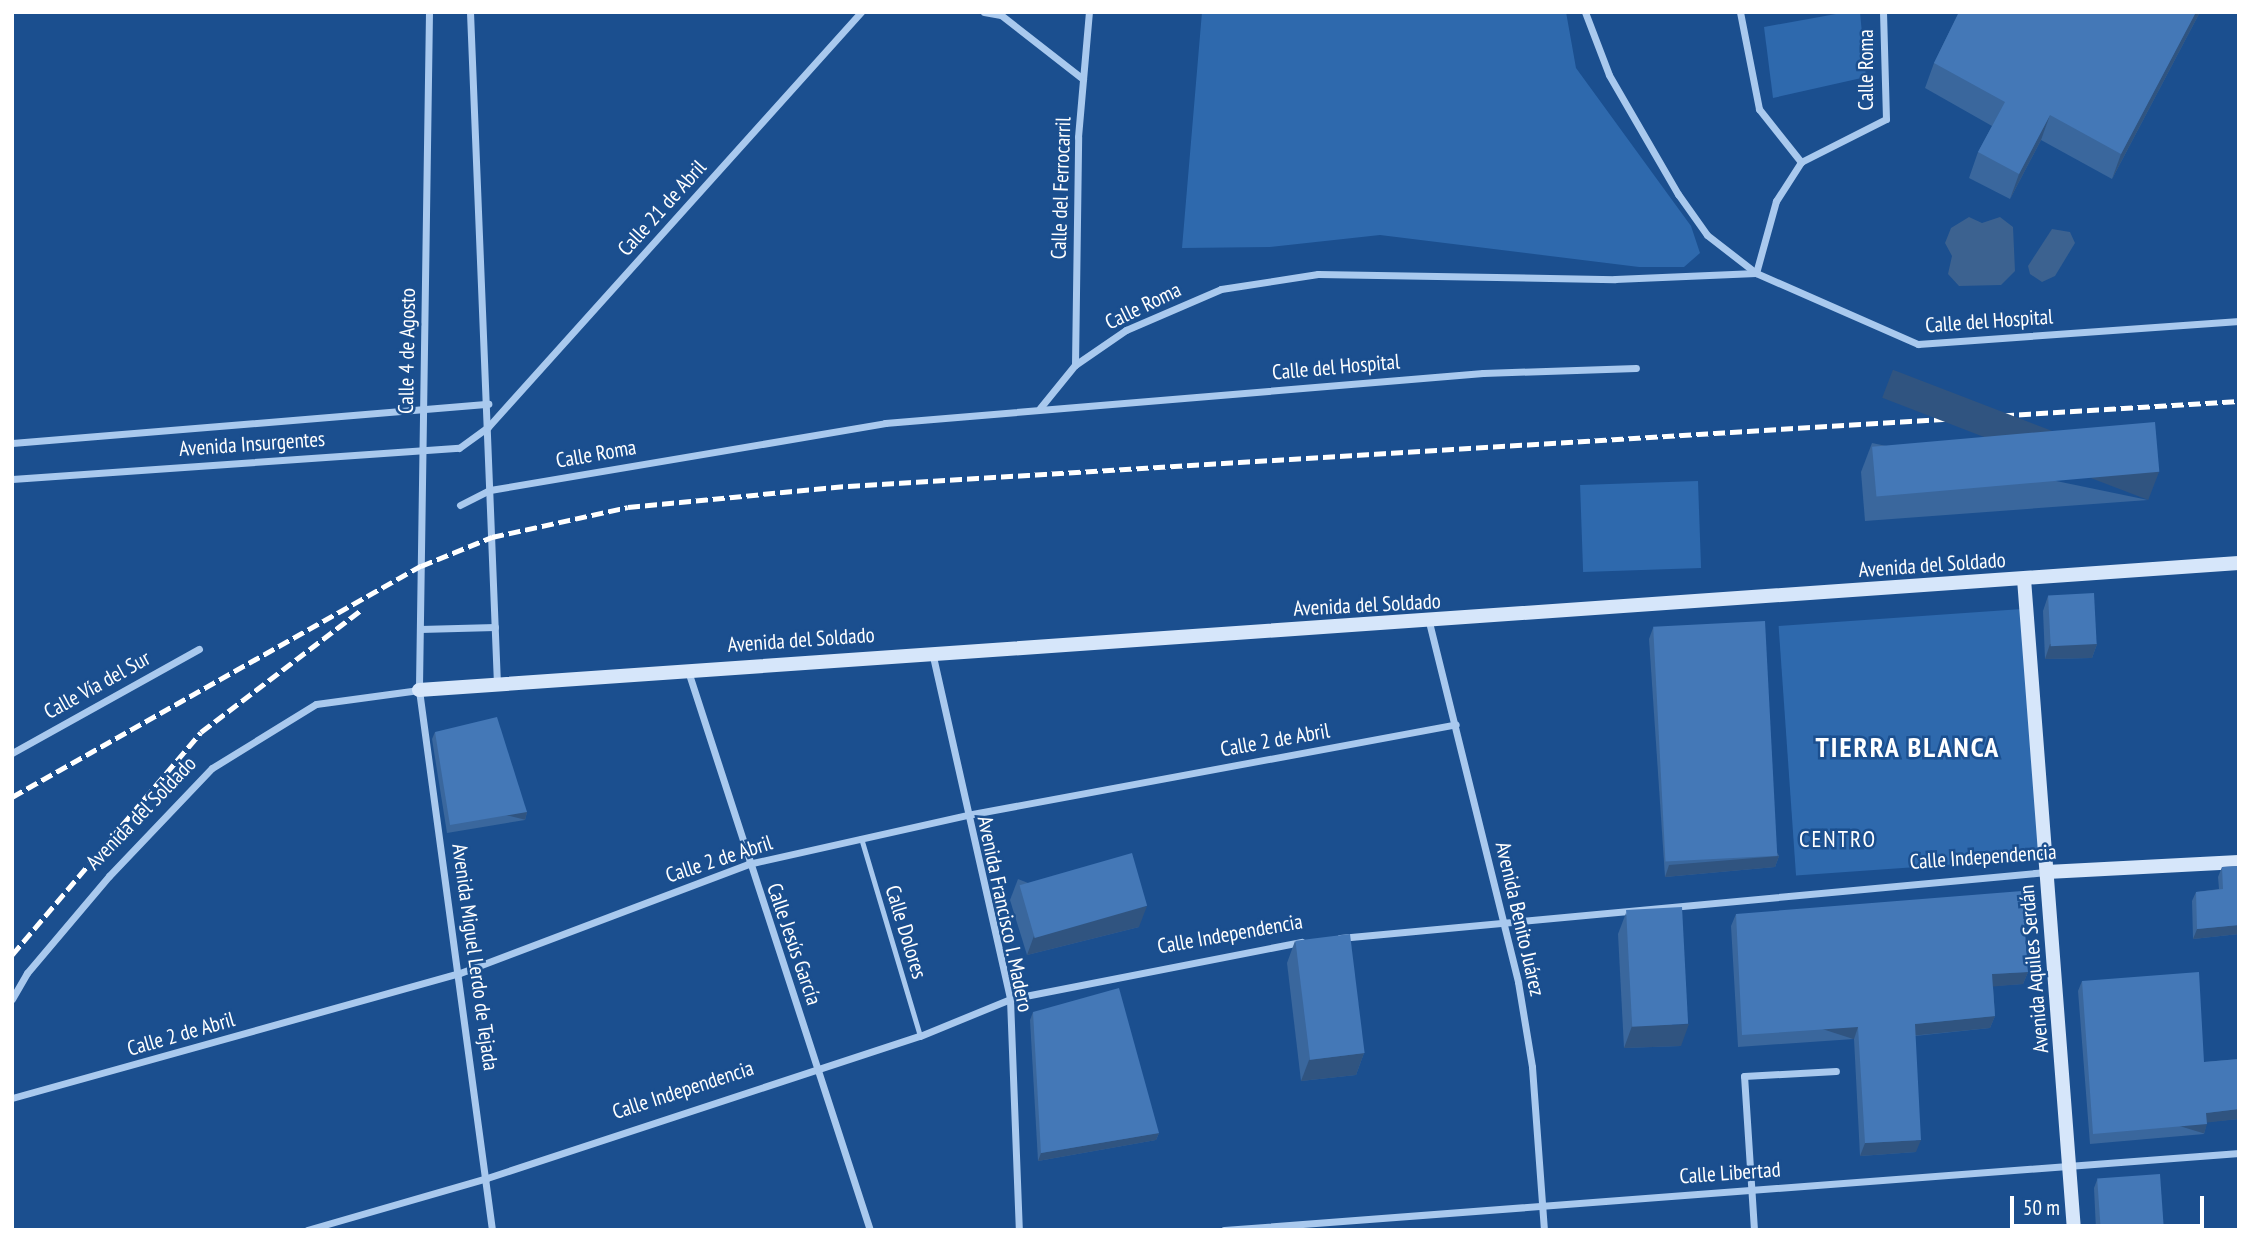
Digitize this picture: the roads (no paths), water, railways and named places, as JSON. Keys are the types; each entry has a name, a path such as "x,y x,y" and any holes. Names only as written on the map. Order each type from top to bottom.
{"street":[{"name":"Calle 4 de Agosto","path":"419,690 429,12"},
{"path":"470,12 488,404 497,685"},
{"name":"Calle 21 de Abril","path":"488,427 861,12"},
{"path":"985,12 1001,15 1083,79"},
{"name":"Calle del Ferrocarril","path":"1075,365 1083,79 1089,12"},
{"path":"1585,12 1609,75 1678,194 1707,235 1756,273 1776,201 1801,162 1759,109 1740,12"},
{"name":"Calle Roma","path":"1801,162 1886,119 1883,12"},
{"name":"Calle del Hospital","path":"1756,273 1918,344 2239,321"},
{"name":"Calle Roma","path":"460,505 490,490 885,423 1040,408 1075,365 1126,330 1221,289 1318,274 1615,279 1756,273"},
{"name":"Calle del Hospital","path":"1040,408 1483,373 1636,369"},
{"name":"Avenida Insurgentes","path":"12,443 488,404"},
{"name":"Avenida Insurgentes","path":"12,479 459,448 488,427"},
{"name":"Avenida del Soldado","path":"12,999 27,974 109,876 212,768 316,704 419,690 932,651 1429,622 2239,564"},
{"name":"Avenida Aquiles Serdán","path":"2024,579 2074,1230"},
{"name":"Avenida Benito Juárez","path":"1429,622 1505,923 1532,1067 1544,1230"},
{"path":"420,629 495,627"},
{"name":"Calle Vía del Sur","path":"12,753 199,649"},
{"name":"Avenida Francisco I. Madero","path":"932,651 1010,999 1020,1230"},
{"name":"Calle Jesús García","path":"687,670 748,864 870,1230"},
{"name":"Avenida Miguel Lerdo de Tejada","path":"419,690 460,974 492,1230"},
{"name":"Calle 2 de Abril","path":"12,1098 460,974 748,864 967,815 1456,724"},
{"name":"Calle Independencia","path":"1332,939 2047,872 2239,862"},
{"name":"Calle Independencia","path":"307,1230 487,1178 920,1036 1010,999 1266,945 1306,942"},
{"path":"1755,1230 1744,1076 1836,1071"},
{"name":"Calle Libertad","path":"1224,1230 1542,1203 2070,1168 2239,1153"}],"lane":[{"name":"Calle Dolores","path":"862,838 920,1036"}],"railway":[{"path":"12,797 421,566 492,537 628,507 848,486 2239,401"},
{"path":"12,955 201,732 360,611"}],"district":[{"name":"TIERRA BLANCA","path":"1908,747"},
{"name":"CENTRO","path":"1838,839"}]}
